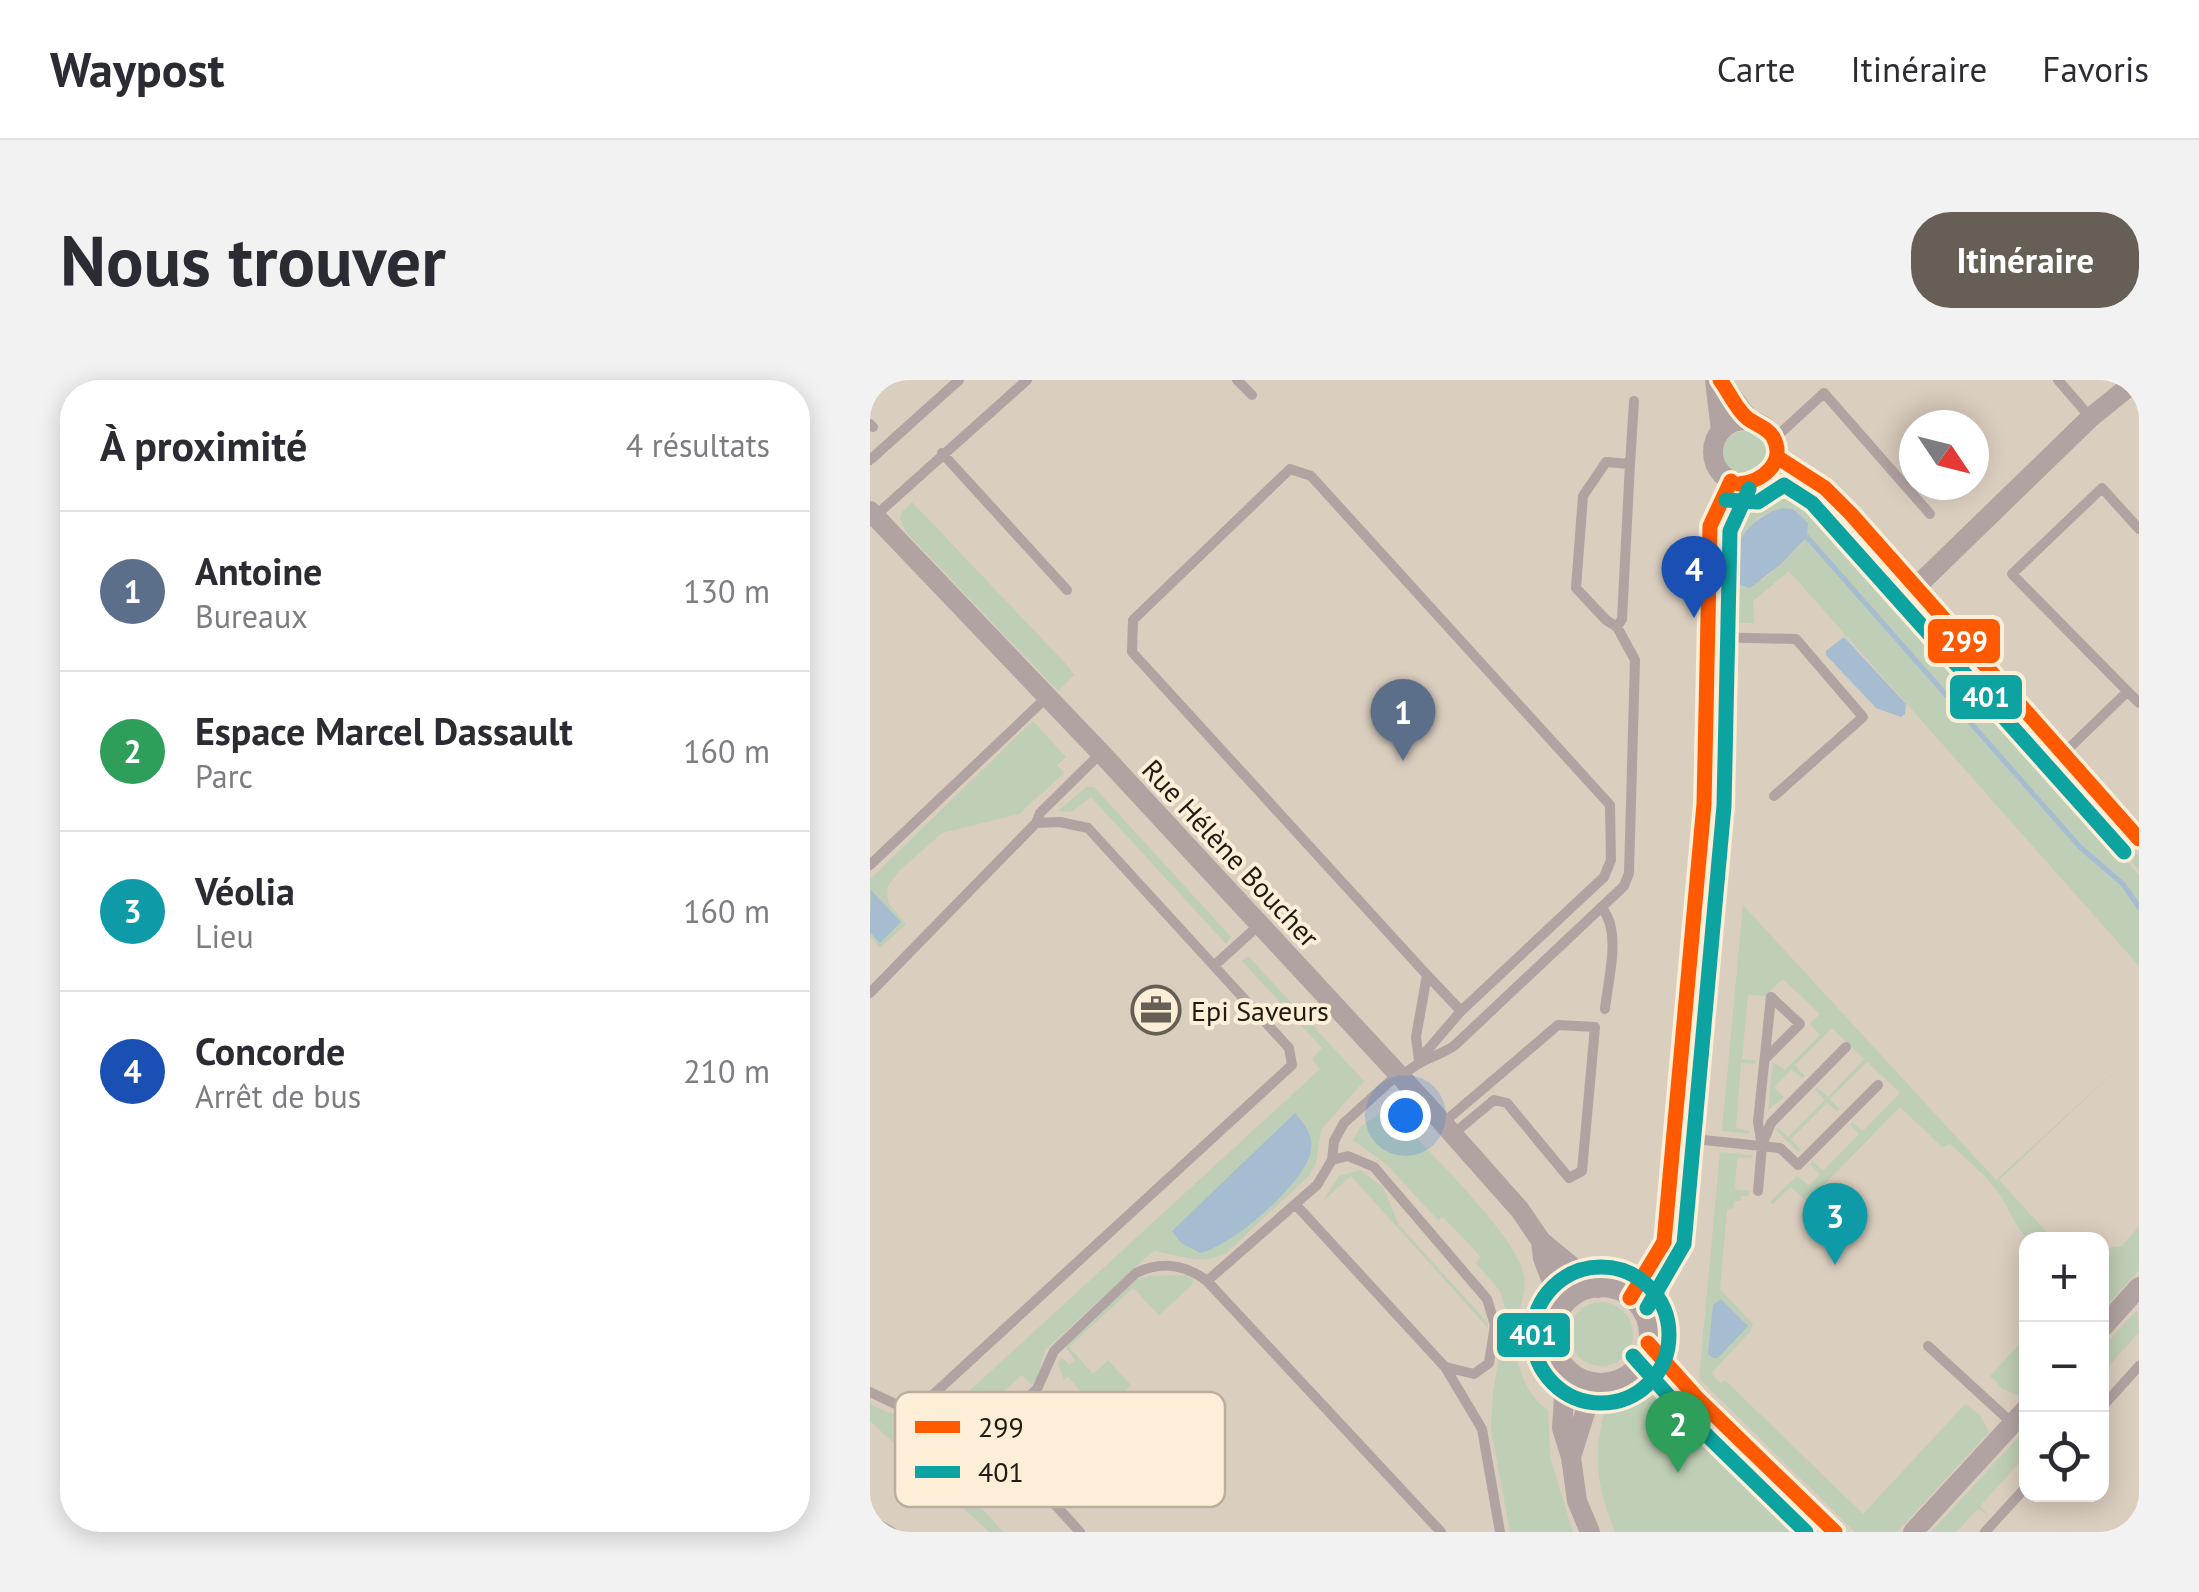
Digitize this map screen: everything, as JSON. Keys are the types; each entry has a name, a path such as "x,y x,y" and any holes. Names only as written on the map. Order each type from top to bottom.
{"street":[{"path":"1718,380 1750,420 1768,430 1776,448 1825,488 1916,587 2139,839"},
{"path":"1718,380 1721,431 1713,452 1722,474 1731,481 1750,484 1760,480 1774,467 1776,448"},
{"path":"1916,587 2090,418 2137,380"},
{"path":"1721,431 1750,420"},
{"path":"1566,1368 1586,1381 1603,1383 1628,1374 1643,1358 1648,1342 1645,1318 1630,1298 1664,1242 1704,804 1710,526 1731,481"},
{"name":"Rue Hélène Boucher","path":"872,514 1102,752 1520,1210 1541,1241 1598,1288 1630,1298"},
{"name":"Rue Hélène Boucher","path":"1541,1241 1543,1258 1562,1308 1553,1335 1566,1368 1562,1428 1577,1500 1590,1532"},
{"path":"1562,1308 1577,1294 1598,1288"},
{"path":"2108,1322 2139,1288"},
{"path":"1648,1342 1697,1398 1836,1532"},
{"path":"1628,1374 1697,1398"},
{"path":"1571,1457 1587,1406 1603,1383"},
{"path":"1913,1532 2019,1418"}],"lane":[{"path":"870,460 959,380"},
{"path":"872,514 1027,380"},
{"path":"1237,380 1252,395"},
{"path":"1776,448 1832,380"},
{"path":"2058,380 2090,418"},
{"path":"1824,393 1930,514"},
{"path":"1617,627 1622,619 1634,401"},
{"path":"942,453 1067,590"},
{"path":"1419,1060 1438,1056 1454,1046 1624,886 1628,873 1635,660 1617,627 1576,588 1583,496 1606,462 1630,464"},
{"path":"1207,1281 1317,1185 1332,1160 1334,1140 1344,1124 1419,1060 1461,1011 1604,877 1611,860 1610,805 1311,476 1290,468 1132,620 1132,652 1461,1011"},
{"path":"2139,530 2102,488 2012,574 2139,703"},
{"path":"1707,637 1796,639 1863,717 1774,796"},
{"path":"2064,754 2126,692"},
{"path":"870,865 1048,697"},
{"path":"870,993 1102,752"},
{"path":"936,1392 1292,1065 1289,1048 1088,828 1060,822 1036,823"},
{"path":"1602,908 1612,931 1605,1008"},
{"path":"1216,964 1260,924"},
{"path":"1419,1060 1416,1037 1428,975"},
{"path":"1758,1191 1762,1146 1758,1122 1764,1059 1771,996 1800,1024 1764,1059"},
{"path":"1447,1130 1476,1093 1499,1078 1558,1025 1595,1027 1582,1170 1569,1178 1507,1102 1499,1078"},
{"path":"1762,1146 1771,1123 1846,1047"},
{"path":"1676,1137 1780,1148 1798,1165 1878,1085"},
{"path":"1447,1130 1494,1100 1507,1102"},
{"path":"1332,1160 1348,1156 1374,1167 1487,1299 1496,1325 1489,1364 1474,1374 1446,1367"},
{"path":"1296,1205 1446,1367 1482,1430 1500,1532"},
{"path":"1034,1392 1054,1351 1136,1273 1150,1266 1178,1265 1194,1270 1440,1532"},
{"path":"1928,1346 2019,1416"},
{"path":"2109,1398 2139,1366"},
{"path":"870,1392 895,1404"},
{"path":"1985,1532 2019,1495"},
{"path":"1057,1507 1080,1532"},
{"path":"870,1519 892,1532"}],"shaded area":[{"path":"870,380 2139,380 2139,1532 870,1532"}],"green space":[{"path":"1745,431 1760,438 1767,453 1760,468 1745,475 1730,468 1723,453 1730,438"},
{"path":"1779,487 1795,489 2139,875 2139,966 1789,571 1753,601 1754,623 1723,623 1721,559 1726,527 1743,504","holes":["1782,508 1792,509 1808,523 1802,544 1762,581 1757,518"]},
{"path":"912,502 1066,664 1074,675 1058,691 907,533 900,519"},
{"path":"1843,525 2139,857 2139,870 1838,530"},
{"path":"1033,721 1066,757 1057,765 1064,773 1019,814 942,833 899,871 888,886 887,895 889,904 906,924 880,948 870,936 870,879"},
{"path":"1086,787 1094,787 1231,937 1226,944 1091,797 1071,812 1058,811"},
{"path":"1743,905 1996,1180 2139,1049 1999,1180 2047,1232 2022,1232 1981,1173 1950,1144 1942,1147 1900,1107 1807,1202 1791,1187 1773,1204 1770,1202 1797,1176 1809,1186 1820,1174 1810,1164 1812,1161 1823,1171 1859,1134 1850,1124 1863,1131 1900,1093 1867,1062 1830,1099 1840,1109 1837,1112 1827,1103 1791,1139 1801,1150 1798,1152 1776,1130 1788,1137 1825,1100 1815,1090 1817,1087 1828,1097 1864,1059 1832,1028 1795,1065 1805,1076 1802,1078 1792,1069 1774,1087 1784,1097 1768,1110 1773,1062 1785,1070 1820,1035 1810,1024 1820,1014 1783,979 1765,996 1748,995 1742,1059 1756,1061 1741,1063 1736,1128 1750,1134 1722,1131"},
{"path":"1248,956 1364,1081 1321,1130 1316,1163 1309,1176 1218,1257 1201,1259 1151,1253 1045,1350 1032,1385 1022,1375 1003,1392 968,1392 1320,1069 1312,1059 1322,1048 1242,961"},
{"path":"1388,1108 1486,1213 1517,1257 1525,1282 1514,1339 1518,1362 1526,1385 1548,1410 1550,1457 1573,1532 1510,1532 1491,1429 1493,1391 1507,1315 1500,1291 1476,1263 1481,1257 1443,1217 1438,1220 1386,1164 1353,1140 1360,1127"},
{"path":"1720,1152 1752,1155 1737,1158 1735,1189 1750,1191 1749,1196 1741,1196 1740,1201 1734,1201 1733,1208 1727,1209 1720,1289 1753,1324 1711,1373 1721,1383 1725,1380 1863,1514 1965,1404 1980,1415 1989,1432 1897,1532 1855,1532 1699,1379"},
{"path":"1360,1170 1383,1187 1399,1225 1487,1322 1488,1328 1351,1176 1323,1201 1339,1176"},
{"path":"2139,1226 2139,1270 2109,1303 2109,1248 2122,1246"},
{"path":"1186,1275 1194,1281 1159,1315 1133,1288 1069,1347 1093,1374 1108,1360 1131,1385 1123,1392 1081,1392 1068,1377 1064,1380 1058,1364 1061,1357 1069,1365 1075,1360 1065,1346 1137,1279"},
{"path":"1601,1302 1624,1311 1633,1334 1624,1357 1601,1366 1578,1357 1569,1334 1578,1311"},
{"path":"2137,1310 2139,1332 2109,1366 2109,1340"},
{"path":"2019,1345 2019,1396 2003,1389 1990,1376"},
{"path":"1626,1392 1650,1395 1703,1424 1755,1468 1818,1532 1615,1532 1600,1486 1599,1443 1605,1410 1602,1407"},
{"path":"870,1403 895,1414 895,1444 870,1421"},
{"path":"2019,1437 2019,1463 1980,1506 1990,1516 1978,1509 1956,1532 1931,1532"},
{"path":"962,1507 981,1507 1003,1532 989,1532"}],"water":[{"path":"1783,508 1793,509 1808,523 1807,537 1750,588 1740,585 1734,560 1742,537 1760,518"},
{"path":"1844,637 1906,704 1905,714 1901,717 1876,708 1826,655"},
{"path":"871,890 901,922 880,943 870,932"},
{"path":"1295,1113 1308,1132 1311,1149 1293,1183 1246,1227 1214,1248 1200,1253 1181,1243 1172,1231"},
{"path":"1721,1299 1748,1326 1718,1358 1713,1358 1708,1354 1713,1305"}],"waterway":[{"path":"1807,537 2080,847 2123,884 2139,907"}],"transit line":[{"name":"299","path":"1720,380 1743,414 1768,431 1777,446 1770,469 1739,484"},
{"name":"299","path":"1777,457 1825,488 1851,514 2139,839"},
{"name":"299","path":"1630,1298 1664,1242 1704,804 1710,526 1731,481"},
{"name":"401","path":"1726,500 1758,502 1784,485 1812,503 2124,852"},
{"name":"401","path":"1647,1308 1684,1244 1724,806 1730,531 1749,489"},
{"name":"401","path":"1601,1267 1627,1273 1649,1287 1663,1309 1669,1335 1663,1361 1649,1383 1627,1397 1601,1403 1575,1397 1553,1383 1539,1361 1533,1335 1539,1309 1553,1287 1575,1273 1601,1267"},
{"name":"299","path":"1648,1343 1697,1398 1835,1532"},
{"name":"401","path":"1633,1356 1683,1412 1806,1532"}],"place":[{"name":"Concorde","path":"1694,618"},
{"name":"Antoine","path":"1403,761"},
{"name":"Epi Saveurs","path":"1156,1010"},
{"name":"Véolia","path":"1835,1265"},
{"name":"Espace Marcel Dassault","path":"1678,1473"}]}
